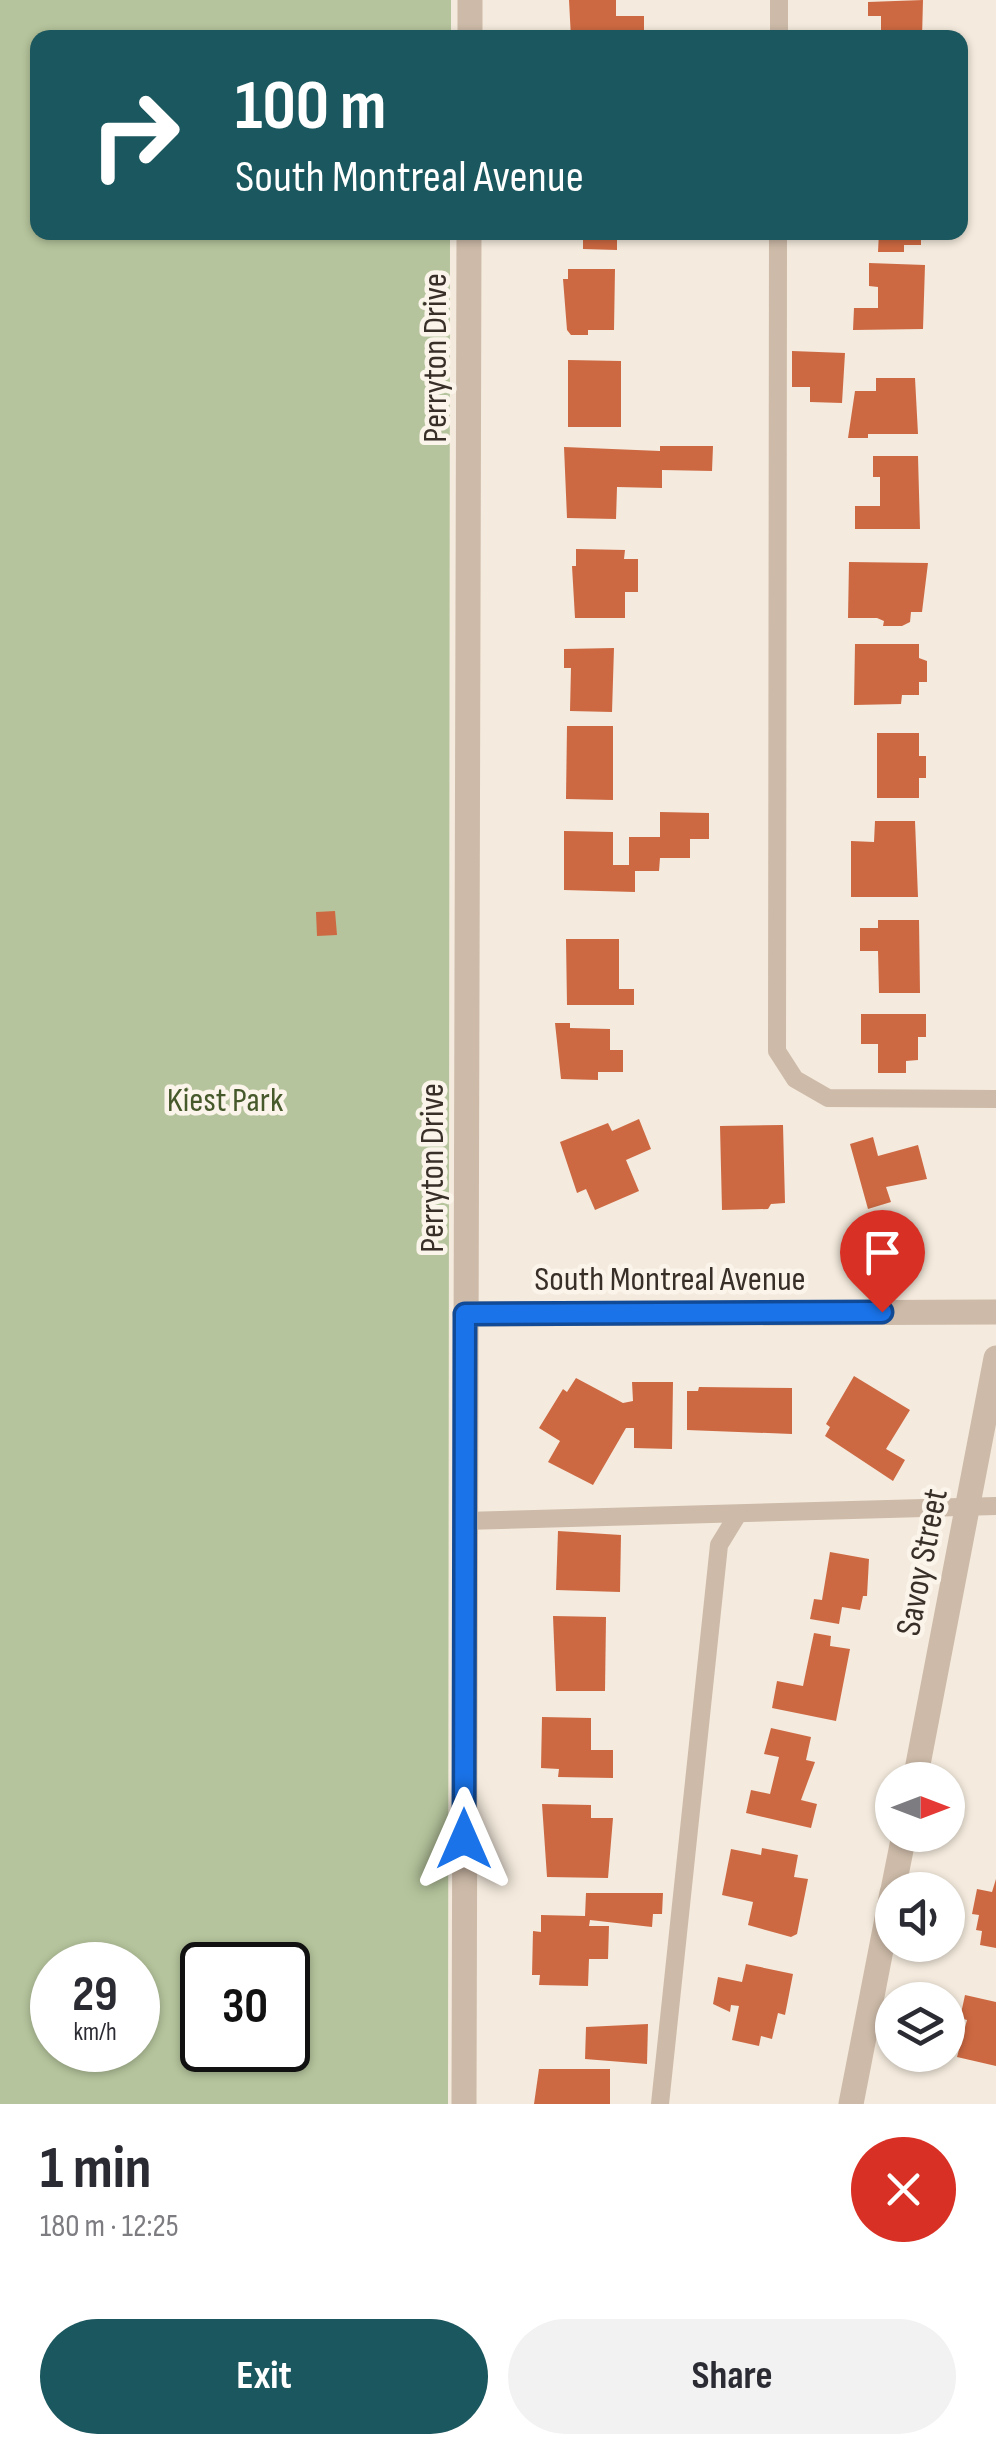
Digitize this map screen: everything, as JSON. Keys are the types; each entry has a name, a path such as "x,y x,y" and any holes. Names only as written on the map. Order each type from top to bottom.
{"street":[{"path":"470,0 470,30"},
{"name":"Perryton Drive","path":"464,2104 469,240"},
{"name":"South Montreal Avenue","path":"465,1314 996,1312"},
{"name":"Savoy Street","path":"918,1762 996,1358"},
{"path":"851,2104 879,1962"}],"lane":[{"path":"779,0 779,30"},
{"path":"778,240 777,1051 795,1078 828,1098 996,1099"},
{"path":"464,1521 996,1506"},
{"path":"660,2104 720,1545 738,1514"}],"green space":[{"name":"Kiest Park","path":"0,0 451,0 451,30 30,30 30,240 450,240 448,2104 0,2104"}],"building":[{"path":"569,0 616,0 616,16 644,16 644,30 571,30"},
{"path":"923,0 922,30 881,30 881,16 868,16 868,2"},
{"path":"583,240 617,240 617,250 583,249"},
{"path":"879,240 921,240 921,245 904,245 904,252 878,252"},
{"path":"869,263 925,265 923,329 853,330 854,308 878,308 878,287 869,286"},
{"path":"568,269 615,269 614,330 588,330 588,335 571,335 567,330 563,279 568,279"},
{"path":"792,351 845,353 842,403 810,402 810,387 792,387"},
{"path":"568,360 621,361 621,427 568,427"},
{"path":"876,378 915,378 918,434 848,438 855,391 876,391"},
{"path":"660,446 713,446 712,471 662,470 662,488 617,487 616,519 567,518 564,447 660,451"},
{"path":"873,456 918,456 920,529 855,529 855,506 880,506 880,477 873,477"},
{"path":"576,549 625,550 624,559 638,559 638,592 625,592 625,618 575,618 572,566 576,566"},
{"path":"849,562 928,563 922,612 911,612 910,622 902,626 883,626 884,621 877,618 848,618"},
{"path":"855,644 919,644 919,658 927,661 927,682 919,682 919,695 902,695 901,704 854,705"},
{"path":"614,648 612,712 570,711 571,668 564,668 564,649"},
{"path":"567,726 613,726 613,800 566,799"},
{"path":"877,733 919,733 919,756 926,756 926,778 919,778 919,798 877,798"},
{"path":"660,812 709,813 709,839 690,839 690,858 660,858 659,871 635,871 635,892 564,890 564,831 613,832 613,865 629,865 629,837 660,837"},
{"path":"875,821 915,821 918,897 851,897 851,841 874,842"},
{"path":"335,911 337,935 317,936 316,912"},
{"path":"878,920 919,920 920,993 879,993 878,951 860,951 860,928 878,928"},
{"path":"566,939 619,939 619,989 634,989 634,1005 567,1005"},
{"path":"861,1014 926,1014 926,1037 918,1037 918,1060 906,1061 906,1073 878,1073 878,1044 861,1044"},
{"path":"555,1023 570,1023 570,1028 610,1029 610,1050 623,1050 623,1072 598,1072 598,1080 561,1079"},
{"path":"639,1119 651,1149 626,1160 639,1191 595,1210 586,1189 577,1193 560,1142 608,1123 612,1131"},
{"path":"783,1125 785,1203 771,1204 768,1209 722,1210 720,1126"},
{"path":"873,1137 878,1156 918,1145 927,1179 886,1187 891,1202 868,1209 850,1144"},
{"path":"854,1376 910,1410 886,1449 905,1460 893,1481 825,1436 830,1427 826,1424"},
{"path":"576,1378 623,1403 633,1401 632,1382 673,1382 672,1449 634,1448 634,1428 626,1428 593,1485 548,1462 560,1441 539,1428 563,1389 567,1392"},
{"path":"699,1387 792,1388 792,1434 687,1430 687,1391 698,1391"},
{"path":"558,1531 621,1535 620,1592 556,1590"},
{"path":"830,1552 869,1559 867,1596 863,1596 860,1610 842,1607 839,1624 810,1619 814,1599 822,1600"},
{"path":"553,1616 606,1617 605,1691 556,1691"},
{"path":"814,1633 831,1636 830,1646 850,1649 836,1721 772,1708 777,1681 803,1686"},
{"path":"542,1717 591,1718 591,1750 613,1750 613,1778 558,1777 559,1769 541,1768"},
{"path":"771,1728 811,1737 806,1760 815,1762 801,1800 817,1804 811,1828 746,1813 751,1790 770,1794 779,1757 764,1754"},
{"path":"542,1804 591,1805 591,1818 613,1818 608,1878 547,1877"},
{"path":"762,1848 798,1855 794,1877 808,1879 797,1934 791,1937 748,1925 753,1902 722,1895 731,1849 761,1855"},
{"path":"996,1879 996,1948 980,1945 982,1931 976,1930 979,1915 972,1914 977,1889 992,1892"},
{"path":"586,1893 663,1893 662,1914 653,1914 652,1927 590,1920 589,1926 609,1926 608,1959 589,1959 588,1986 539,1985 540,1975 532,1975 533,1931 541,1932 541,1915 585,1916"},
{"path":"746,1964 793,1974 785,2015 778,2013 772,2039 761,2036 759,2046 732,2040 739,2006 731,2005 730,2012 713,2004 718,1977 742,1982"},
{"path":"965,1995 996,2002 996,2066 965,2059"},
{"path":"648,2024 647,2064 585,2059 586,2027"},
{"path":"539,2069 610,2069 610,2104 534,2104"}],"route":[{"path":"464,1839 465,1314 882,1312"}]}
